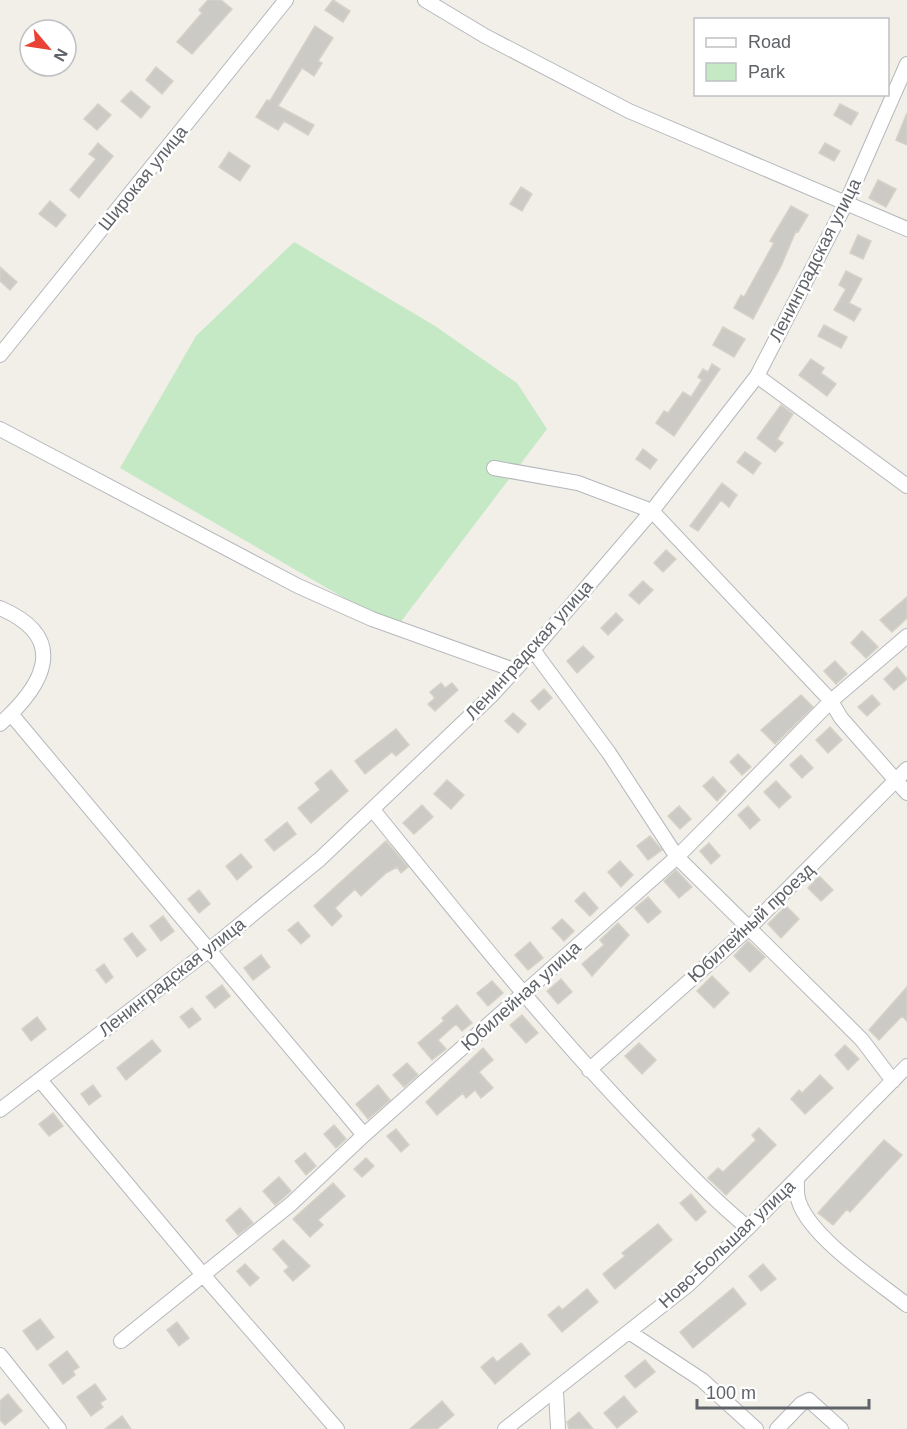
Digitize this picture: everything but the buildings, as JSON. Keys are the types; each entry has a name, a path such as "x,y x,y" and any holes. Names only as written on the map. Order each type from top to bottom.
{"street":[{"name":"Широкая улица","path":"0,355 286,0"},
{"path":"425,0 485,36 629,111 907,229"},
{"name":"Ленинградская улица","path":"0,1110 208,951 320,860 533,650 652,511 757,376 846,204 907,64"},
{"path":"757,376 907,486"},
{"path":"0,429 298,586 372,619 514,670"},
{"path":"494,468 578,483 652,511 831,701 841,718 907,793"},
{"path":"0,608 27,624 38,637 45,653 44,665 5,719 208,951 364,1135"},
{"name":"Юбилейная улица","path":"121,1341 291,1204 364,1135 677,857 831,701 907,636"},
{"path":"533,650 609,753 677,857 862,1040 893,1081"},
{"name":"Юбилейный проезд","path":"590,1070 750,927 907,769"},
{"path":"373,810 523,995 590,1070 717,1202 748,1228"},
{"name":"Ново-Большая улица","path":"505,1429 688,1285 748,1228 907,1067"},
{"path":"40,1080 204,1276 337,1429"},
{"path":"797,1178 798,1200 821,1232 851,1262 907,1305"},
{"path":"629,1332 702,1380 756,1429"},
{"path":"0,1355 59,1429"},
{"path":"556,1391 558,1429"},
{"path":"777,1429 801,1404 809,1400 842,1429"}],"green space":[{"path":"294,242 435,326 517,383 547,429 396,628 120,468 196,336"}]}
